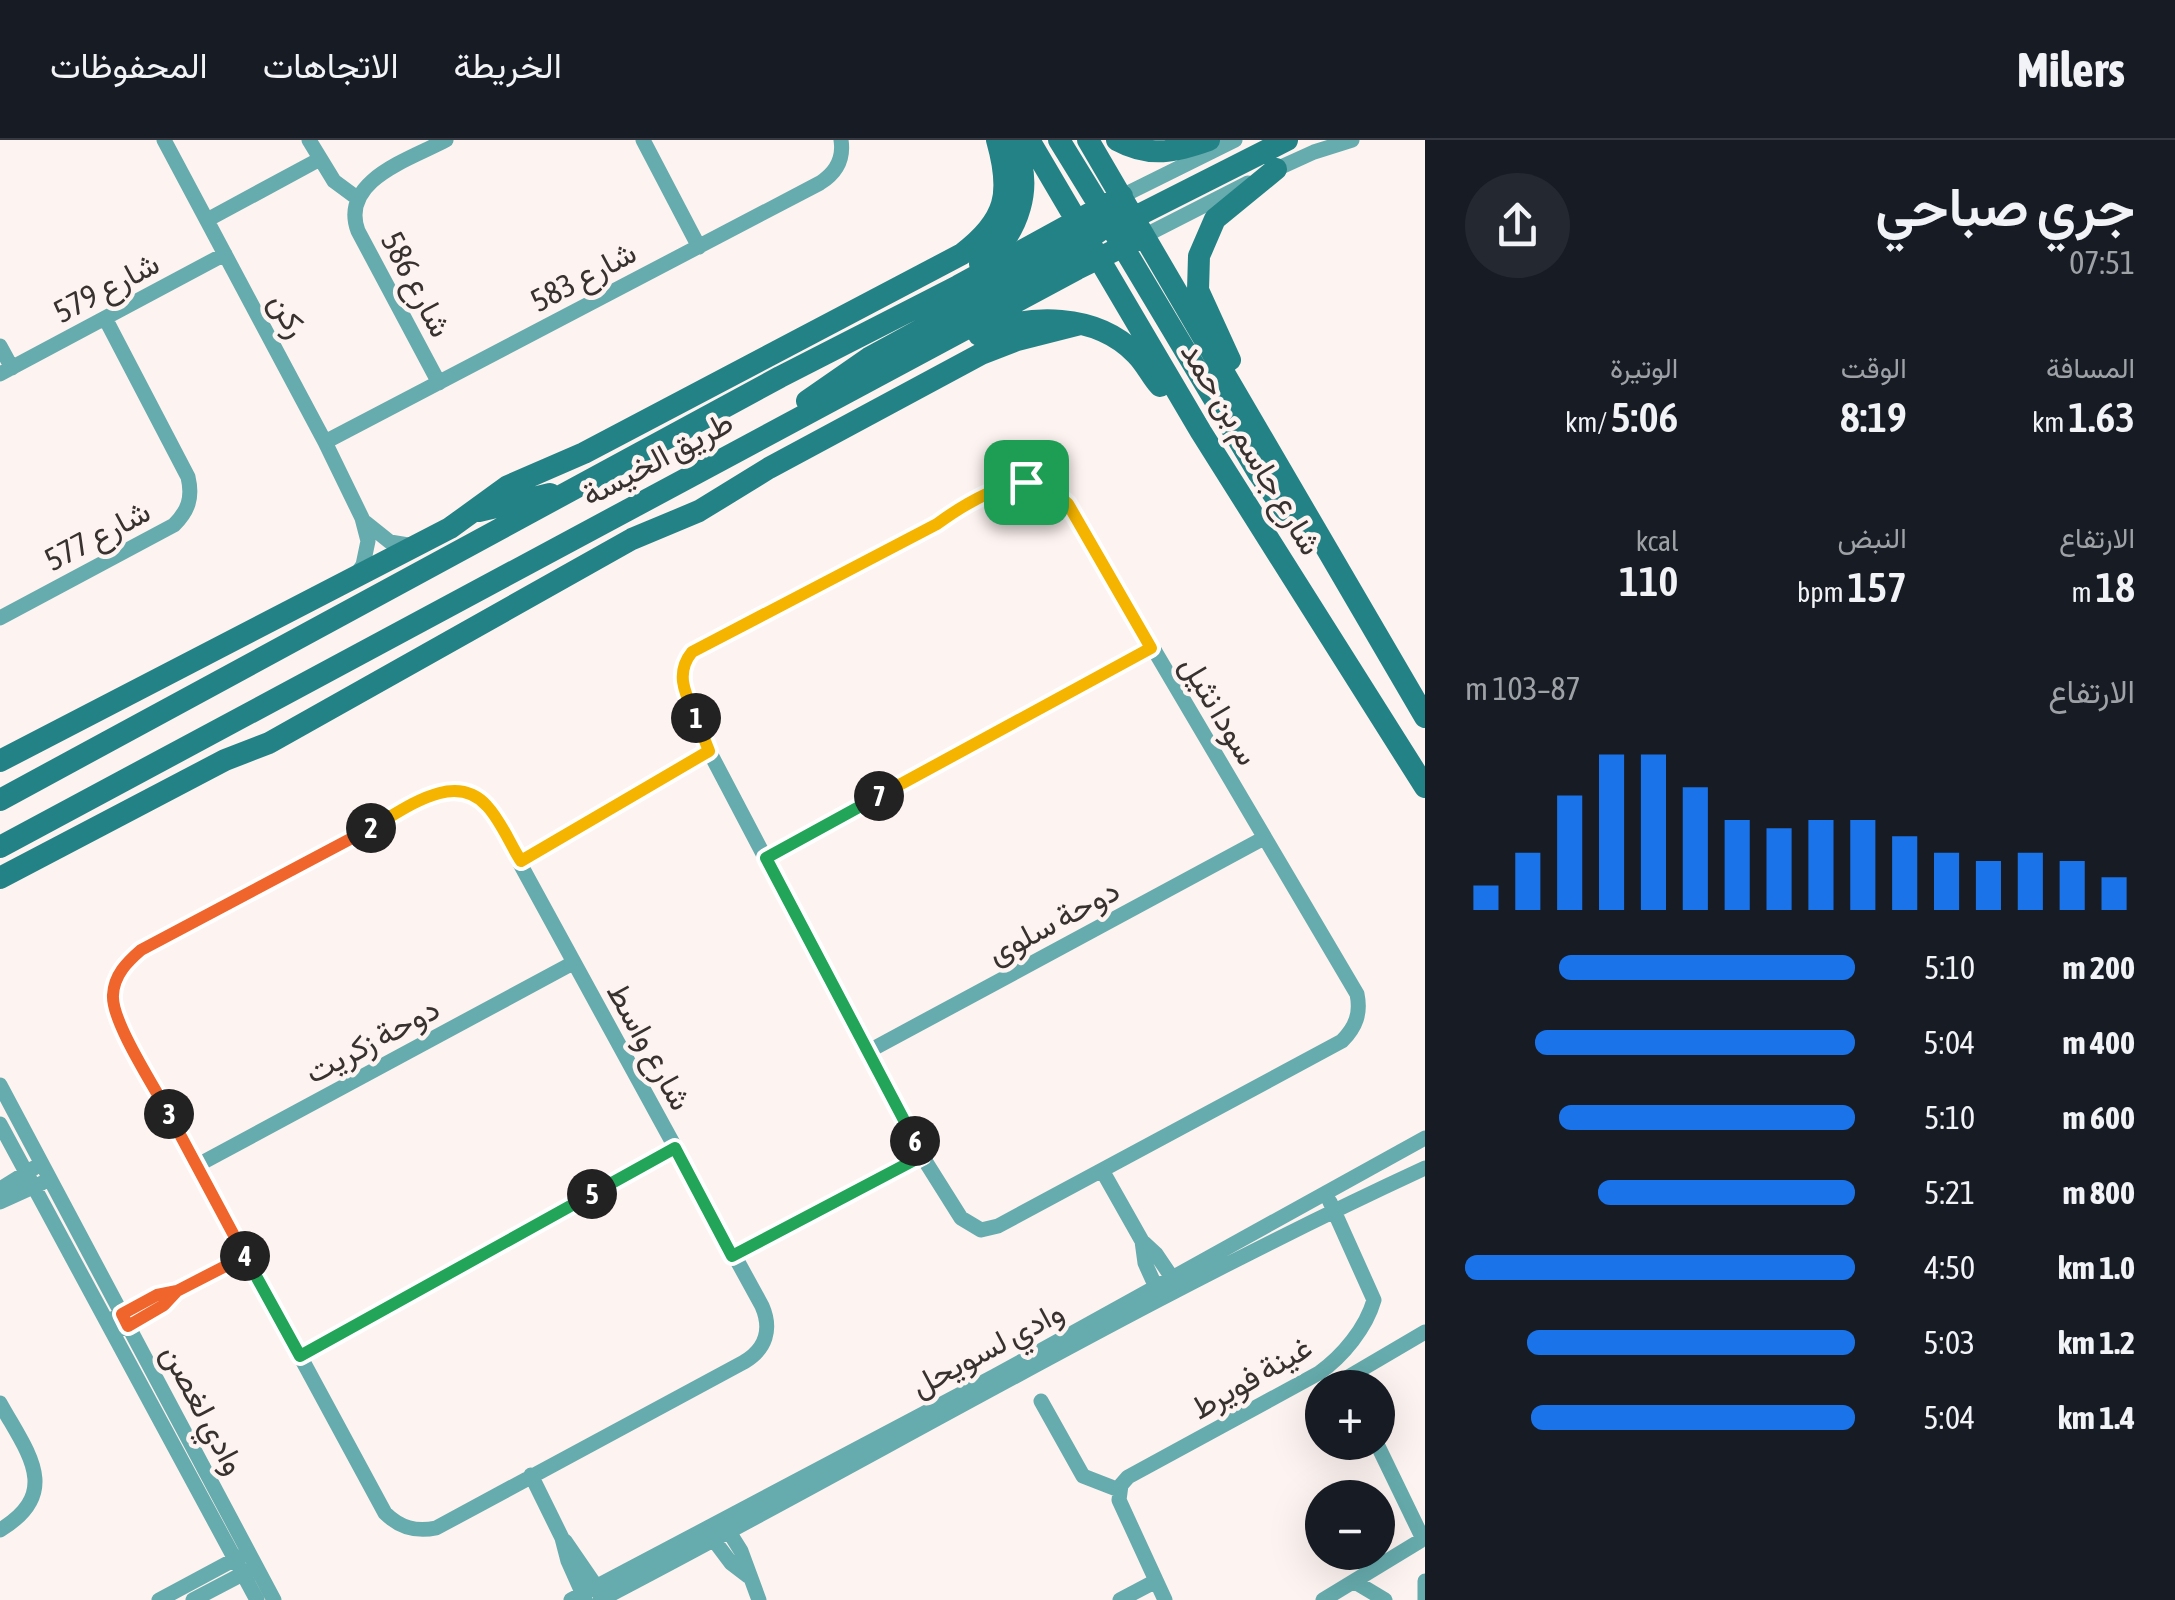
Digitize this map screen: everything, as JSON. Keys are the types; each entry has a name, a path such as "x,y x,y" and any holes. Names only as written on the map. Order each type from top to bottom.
{"main road":[{"name":"طريق الخيسة","path":"0,761 414,546 474,512 508,486 572,458 962,254 982,239 1001,211 1006,170 997,140"},
{"path":"958,286 967,273 998,249 1018,214 1024,176 1020,156 1011,140"},
{"name":"شارع جاسم بن حمد","path":"1029,140 1110,230 1238,398 1425,716"},
{"path":"1059,140 1260,474 1292,520 1327,550"},
{"name":"شارع جاسم بن حمد","path":"1088,140 1122,196 1110,230 1202,432 1425,787"},
{"path":"1118,140 1141,150 1168,153 1209,140"},
{"path":"753,443 869,358 1287,140"},
{"path":"1238,398 1227,351 1198,290 1199,256 1215,220 1276,169"},
{"name":"طريق الخيسة","path":"0,800 780,377 958,286 1110,230"},
{"name":"طريق الخيسة","path":"0,848 933,347 1110,230"},
{"path":"933,347 954,345 994,328 1022,322 1080,324 1103,331 1125,344 1202,432"},
{"name":"طريق الخيسة","path":"0,878 225,760 269,743 632,539 698,511 769,468 981,354 1080,324"},
{"path":"474,512 582,486"},
{"path":"250,665 285,611"},
{"path":"225,760 314,679"}],"street":[{"name":"ركن","path":"164,140 362,518 368,542 357,575"},
{"path":"309,140 338,187 357,198"},
{"name":"شارع 586","path":"439,382 358,231 354,215 357,198 370,181 446,140"},
{"path":"643,140 698,247"},
{"name":"شارع 583","path":"325,442 830,177 841,159 841,140"},
{"path":"1122,196 1235,140"},
{"name":"طريق الخيسة","path":"1110,230 1352,140"},
{"path":"207,220 320,159"},
{"name":"شارع 579","path":"0,346 6,371 225,254"},
{"name":"شارع 577","path":"0,618 174,525 190,502 188,478 105,318"},
{"name":"سودا نثيل","path":"1026,482 1050,488 1068,504 1357,994 1355,1024 1342,1040 1103,1172 992,1229 981,1230 961,1218 922,1156 709,751 682,680 684,663 692,652 937,524 960,507 1014,484 1026,482"},
{"path":"362,518 390,542 414,546"},
{"path":"766,858 1151,648"},
{"path":"521,861 709,751"},
{"name":"شارع واسط","path":"437,792 464,792 478,798 488,807 521,861 766,1316 766,1338 754,1356 436,1528 424,1530 402,1526 384,1513 115,1014 115,983 126,963 141,950 437,792"},
{"name":"دوحة سلوى","path":"868,1051 1264,838"},
{"name":"دوحة زكريت","path":"196,1166 573,963"},
{"name":"وادي لغصن","path":"0,1086 42,1164 37,1179"},
{"name":"وادي لغصن","path":"0,1124 37,1179 246,1563 274,1600"},
{"name":"وادي لسويحل","path":"590,1596 1159,1294 1425,1138"},
{"path":"300,1356 675,1148"},
{"path":"732,1256 922,1156"},
{"name":"وادي لسويحل","path":"1176,1284 1425,1168"},
{"path":"1103,1172 1142,1242 1156,1254 1176,1284"},
{"path":"0,1189 37,1179"},
{"path":"0,1202 37,1179"},
{"name":"غينة فويرط","path":"1119,1490 1128,1477 1301,1384 1336,1361 1368,1317 1374,1300 1325,1194"},
{"path":"1142,1242 1145,1263 1159,1294"},
{"path":"118,1324 157,1295 177,1291 245,1256"},
{"path":"1367,1370 1425,1332"},
{"path":"1336,1361 1340,1370"},
{"path":"0,1402 30,1459 36,1481 31,1504 24,1514 0,1530"},
{"path":"1041,1402 1082,1476 1119,1490 1130,1529 1165,1600"},
{"path":"1323,1600 1424,1539 1385,1460"},
{"path":"531,1475 562,1538 574,1549 590,1596"},
{"path":"726,1526 741,1551 759,1600"},
{"path":"710,1535 731,1563 748,1576"},
{"path":"159,1600 246,1563"},
{"path":"193,1600 246,1563"},
{"name":"وادي لغصن","path":"246,1563 257,1600"},
{"path":"1120,1600 1156,1581"},
{"path":"1425,1581 1425,1600"},
{"path":"1354,1582 1386,1600"}],"route":[{"path":"1026,482 960,507 937,524 692,652 684,663 682,680 709,751 521,861 488,807 478,798 464,792 437,792 141,950 126,963 115,983 115,1014 245,1256 177,1291 164,1305 128,1326 122,1314 245,1256 300,1356 675,1148 732,1256 922,1156 766,858 1151,648 1068,504 1050,488 1026,482"}]}
